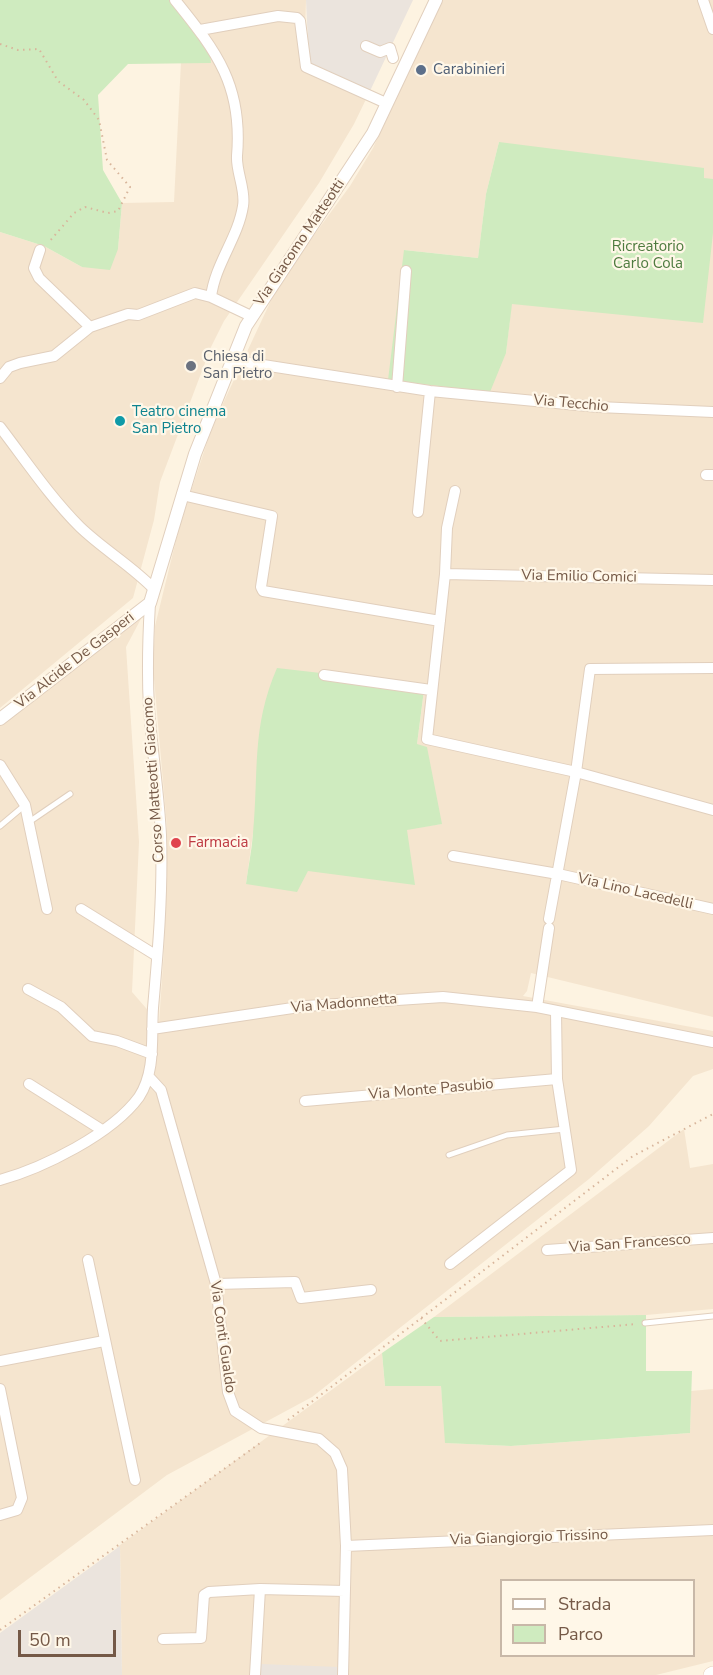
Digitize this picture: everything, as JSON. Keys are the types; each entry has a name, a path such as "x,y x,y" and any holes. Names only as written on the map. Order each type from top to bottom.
{"street":[{"path":"175,0 219,58 237,102 240,146 237,156 243,205 213,282 211,297"},
{"name":"Via Giacomo Matteotti","path":"150,603 205,424 251,316 373,133 436,0"},
{"path":"703,0 713,29"},
{"path":"200,30 255,19 292,15 300,21 306,67 386,103"},
{"path":"366,46 380,52 384,61 393,58 405,64"},
{"path":"40,250 34,268 39,278 90,327"},
{"path":"397,387 406,271"},
{"path":"0,378 9,368 20,363 54,356 90,327 128,314 138,315 195,293 211,297 251,316"},
{"name":"Via Tecchio","path":"231,360 430,392 598,407 713,412"},
{"path":"418,512 430,392"},
{"path":"1,432 59,505 82,529 138,572 154,589"},
{"path":"456,491 447,528 445,574 430,690 427,739 576,772 713,810"},
{"path":"182,495 272,516 261,588 263,591 440,621"},
{"name":"Via Emilio Comici","path":"445,574 713,580"},
{"name":"Via Alcide De Gasperi","path":"0,719 150,603"},
{"name":"Corso Matteotti Giacomo","path":"149,1077 157,956 160,835 149,708 147,647 150,603"},
{"name":"Via Lino Lacedelli","path":"537,1007 576,772 590,669 713,668"},
{"path":"324,675 430,690"},
{"path":"0,765 25,805 47,909"},
{"name":"Via Lino Lacedelli","path":"453,856 558,874 713,909"},
{"path":"81,909 157,956"},
{"path":"28,989 61,1007 92,1036 117,1041 152,1054"},
{"name":"Via Madonnetta","path":"152,1029 354,1001 443,997 537,1007 713,1042"},
{"path":"450,1264 571,1170 557,1079 556,1012"},
{"path":"0,1180 24,1173 67,1153 102,1130 138,1097 149,1077"},
{"name":"Via Conti Gualdo","path":"149,1077 161,1090 216,1284 228,1392 234,1411 261,1428 277,1429 318,1439 335,1453 342,1469 346,1545 343,1675"},
{"name":"Via Monte Pasubio","path":"305,1101 557,1079"},
{"path":"29,1084 102,1130"},
{"name":"Via San Francesco","path":"547,1250 713,1238"},
{"path":"87,1260 135,1480"},
{"path":"216,1284 295,1282 301,1298 371,1290"},
{"path":"0,1361 104,1341"},
{"path":"0,1389 22,1498 17,1510 0,1515"},
{"name":"Via Giangiorgio Trissino","path":"346,1545 713,1530"},
{"path":"255,1675 260,1589"},
{"path":"163,1639 201,1638 202,1602 204,1595 209,1592 260,1589 345,1591"}],"lane":[{"path":"29,822 70,794"},
{"path":"0,826 25,805"},
{"path":"448,1155 507,1135 565,1129"},
{"path":"645,1323 713,1316"}],"path":[{"path":"0,44 18,50 39,49 58,81 84,100 99,120 107,160 130,187 118,211 108,213 85,207 74,213 40,250"},
{"path":"0,1630 248,1455 277,1429 633,1156 713,1114"},
{"path":"421,1318 440,1341 645,1323"}],"shaded area":[{"path":"179,0 306,0 305,31 370,91 354,124 319,183 224,321 211,347 160,482 154,520 133,598 0,708 0,232 44,246 82,267 118,249 122,203 174,202 181,62 211,63"},
{"path":"306,0 413,0 370,91 309,65"},
{"path":"443,0 713,0 713,1017 531,973 527,991 523,996 713,1031 713,1069 693,1076 649,1126 589,1179 312,1397 167,1475 0,1600 0,724 143,615 126,647 139,842 132,992 159,1023 164,950 167,827 153,667 155,626 179,528 212,427 287,266 309,242 350,186 373,148 416,52","holes":["499,142 513,290 506,353 404,250 478,258 486,194","424,690 417,744 441,824 407,829 308,871 246,884 253,833"]},
{"path":"684,1129 690,1168 713,1164 713,1309 646,1315 434,1317"},
{"path":"382,1353 385,1386 441,1386 446,1443 511,1446 690,1433 691,1391 713,1389 713,1661 656,1675 122,1675 120,1547 116,1548"},
{"path":"120,1546 122,1675 0,1675 0,1633"},
{"path":"260,1664 340,1667 340,1675 259,1675"}],"green space":[{"path":"0,0 179,0 208,37 211,63 128,64 98,95 103,170 122,203 118,249 110,270 82,267 44,246 0,232"},
{"name":"Ricreatorio Carlo Cola","path":"499,142 704,168 704,178 713,179 713,233 703,323 512,304 506,353 490,392 388,380 404,250 478,258 486,194"},
{"path":"277,668 373,679 424,690 417,744 427,747 442,824 407,830 415,885 308,871 297,892 246,884 255,811 260,730 263,711"},
{"path":"646,1315 646,1371 692,1371 690,1433 511,1446 445,1443 441,1386 385,1386 382,1353 434,1317"}],"place":[{"name":"Carabinieri","path":"421,70"},
{"name":"Chiesa di San Pietro","path":"191,366"},
{"name":"Teatro cinema San Pietro","path":"120,421"},
{"name":"Farmacia","path":"176,843"}]}
